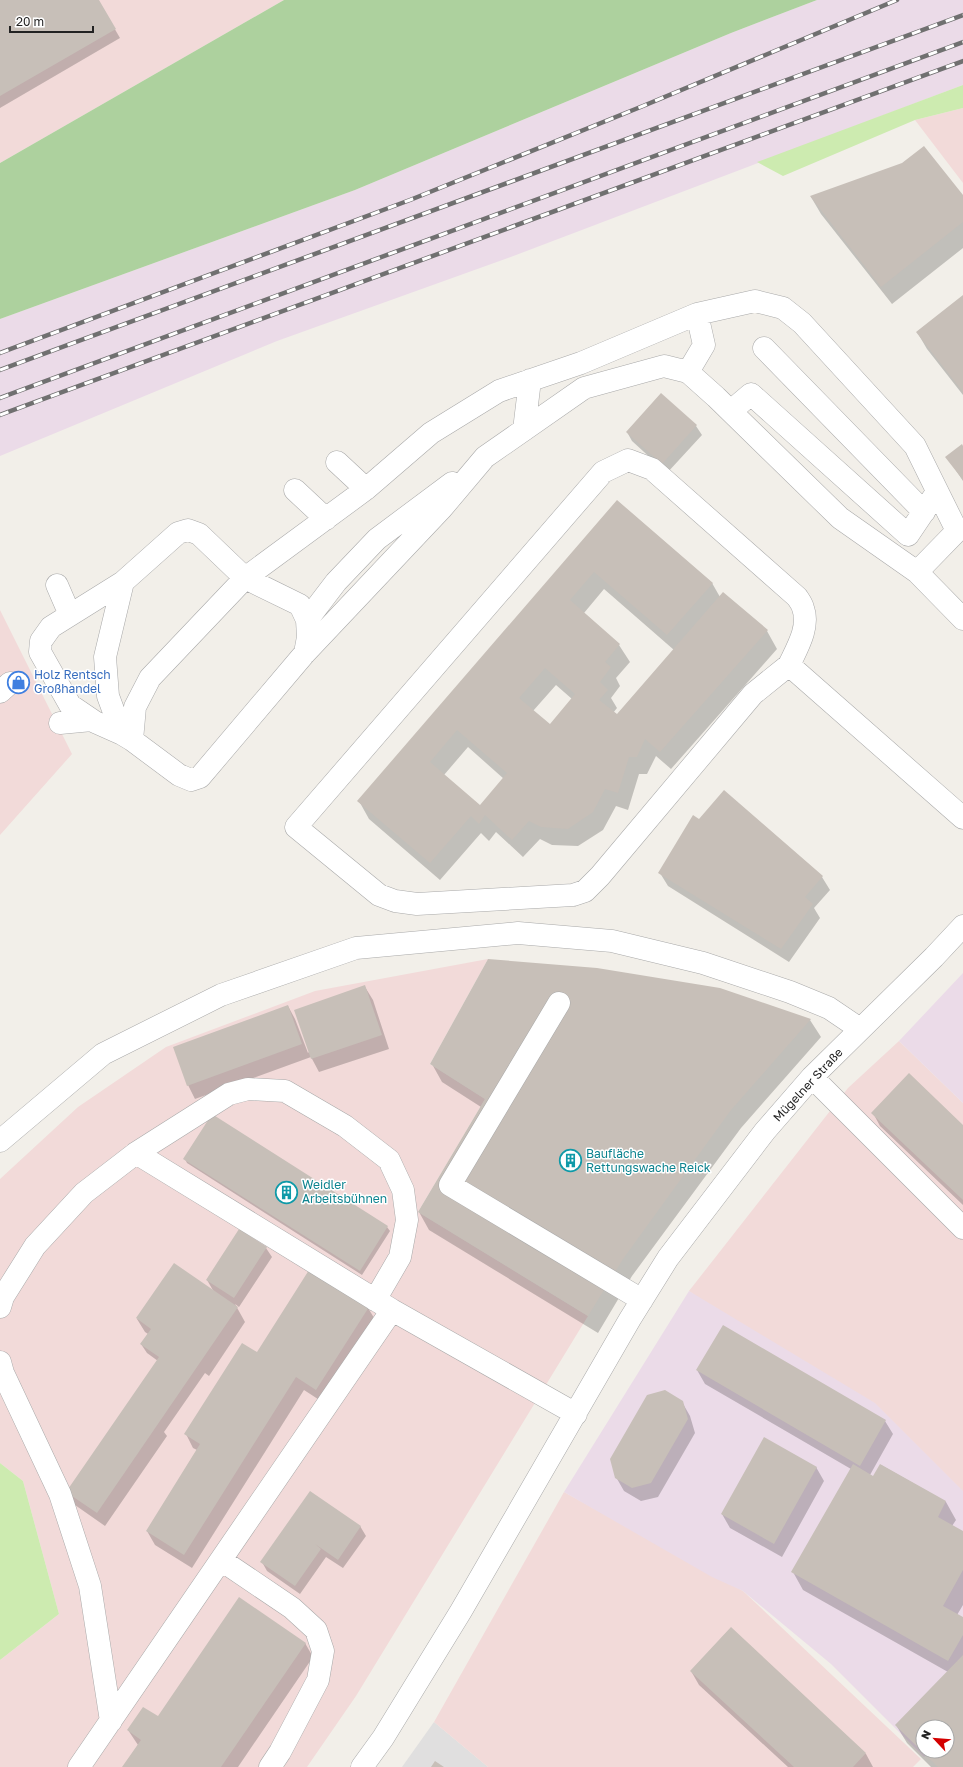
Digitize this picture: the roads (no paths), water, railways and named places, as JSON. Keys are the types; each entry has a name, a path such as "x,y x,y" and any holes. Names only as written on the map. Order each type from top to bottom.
{"street":[{"path":"127,737 135,707 150,678 244,578 366,489 431,433 499,391 581,363 697,314 755,301 783,308 802,323 915,446 957,531 917,572"},
{"path":"688,372 704,345 697,314"},
{"path":"655,332 664,366"},
{"path":"764,348 924,512"},
{"path":"307,620 336,582 377,539 485,457 584,388 664,366 688,372 731,411 840,518 917,572 963,620"},
{"path":"524,430 530,380"},
{"path":"731,411 751,394 908,535 937,492"},
{"path":"306,653 308,637 307,620 300,605 244,578 199,534 188,530 178,533 123,582 51,627 41,641 40,652 70,705 92,720 127,737 179,775 191,780 200,777 306,653 442,508 485,457"},
{"path":"628,460 652,469 797,597 804,608 804,622 802,638 789,665 753,694 600,876 585,891 573,895 417,904 395,901 379,895 296,827 603,472 628,460"},
{"path":"337,462 366,489"},
{"path":"295,490 326,519"},
{"path":"123,582 105,657 108,696 127,737"},
{"path":"57,585 70,615"},
{"path":"789,665 963,818"},
{"path":"60,723 92,720"},
{"name":"Mügelner Straße","path":"362,1767 383,1738 457,1618 668,1258 765,1131 812,1077 934,957 963,926"},
{"path":"0,1141 103,1054 221,995 356,948 518,933 612,941 703,963 790,992 830,1008 860,1029"},
{"path":"559,1003 450,1185 642,1300"},
{"path":"812,1077 963,1228"},
{"path":"0,1307 3,1296 35,1246 84,1193 136,1153 229,1094 248,1089 285,1091 344,1126 389,1160 404,1190 407,1220 400,1257 384,1305 221,1560 80,1767"},
{"path":"136,1153 384,1305 576,1414"},
{"path":"0,1362 60,1494 90,1586 111,1721"},
{"path":"221,1560 292,1608 316,1630 323,1651 318,1680 270,1767"}],"railway":[{"path":"0,353 410,200 643,106 897,0"},
{"path":"0,370 963,15"},
{"path":"0,398 963,42"},
{"path":"0,415 963,61"}],"place":[{"name":"Holz Rentsch Großhandel","path":"18,682"},
{"name":"Baufläche Rettungswache Reick","path":"571,1161"},
{"name":"Weidler Arbeitsbühnen","path":"286,1192"}]}
